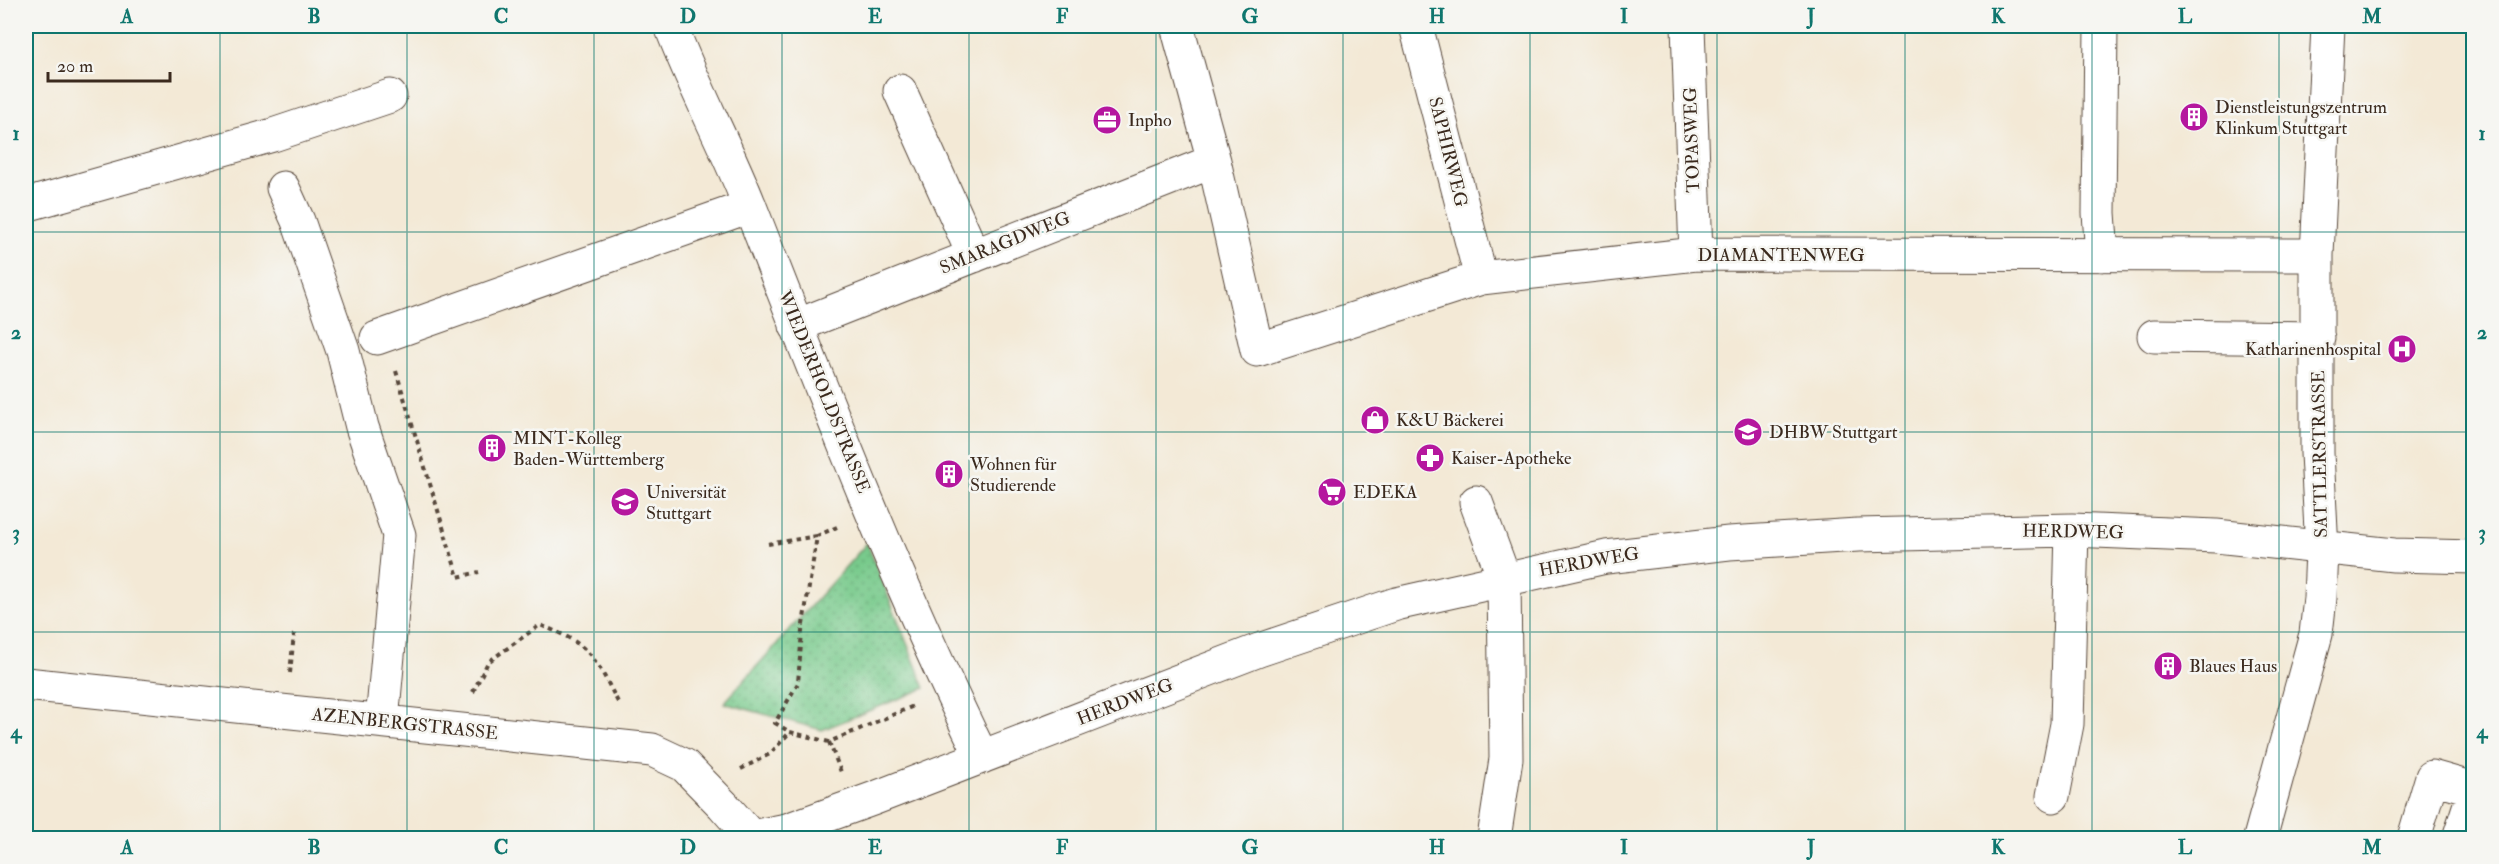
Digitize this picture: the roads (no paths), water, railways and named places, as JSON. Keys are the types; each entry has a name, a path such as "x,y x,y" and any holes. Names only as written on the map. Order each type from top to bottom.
{"street":[{"name":"WIEDERHOLDSTRASSE","path":"671,26 750,206 796,326 951,694 982,758"},
{"path":"1177,26 1214,161"},
{"name":"SAPHIRWEG","path":"1416,26 1481,278"},
{"name":"TOPASWEG","path":"1688,26 1696,254"},
{"path":"2101,26 2099,213 2102,255"},
{"name":"SATTLERSTRASSE","path":"2260,838 2316,634 2322,550 2317,453 2317,255 2328,26"},
{"path":"900,91 974,255"},
{"path":"26,205 273,135 390,96"},
{"name":"SMARAGDWEG","path":"796,326 1214,161"},
{"name":"DIAMANTENWEG","path":"1214,161 1257,350 1481,278 1696,254 2317,255"},
{"path":"284,188 298,221 343,351 362,427 399,535 382,721"},
{"path":"381,337 750,206"},
{"path":"2154,336 2318,338"},
{"path":"1476,502 1504,578 1506,759 1494,838"},
{"path":"2053,796 2067,724 2072,530"},
{"name":"HERDWEG","path":"750,838 788,830 982,758 1259,650 1395,604 1606,557 1729,543 1858,535 2072,530 2216,536 2322,550 2474,557"},
{"name":"AZENBERGSTRASSE","path":"26,684 652,750 684,765 750,838"},
{"path":"2414,838 2432,777 2474,791 2459,838"}],"place":[{"name":"Dienstleistungszentrum Klinkum Stuttgart","path":"2194,117"},
{"name":"Inpho","path":"1107,120"},
{"name":"Katharinenhospital","path":"2402,349"},
{"name":"K&U Bäckerei","path":"1375,420"},
{"name":"DHBW Stuttgart","path":"1748,432"},
{"name":"MINT-Kolleg Baden-Württemberg","path":"492,448"},
{"name":"Kaiser-Apotheke","path":"1430,458"},
{"name":"Wohnen für Studierende","path":"949,474"},
{"name":"EDEKA","path":"1332,492"},
{"name":"Universität Stuttgart","path":"625,502"},
{"name":"Blaues Haus","path":"2168,666"}]}
